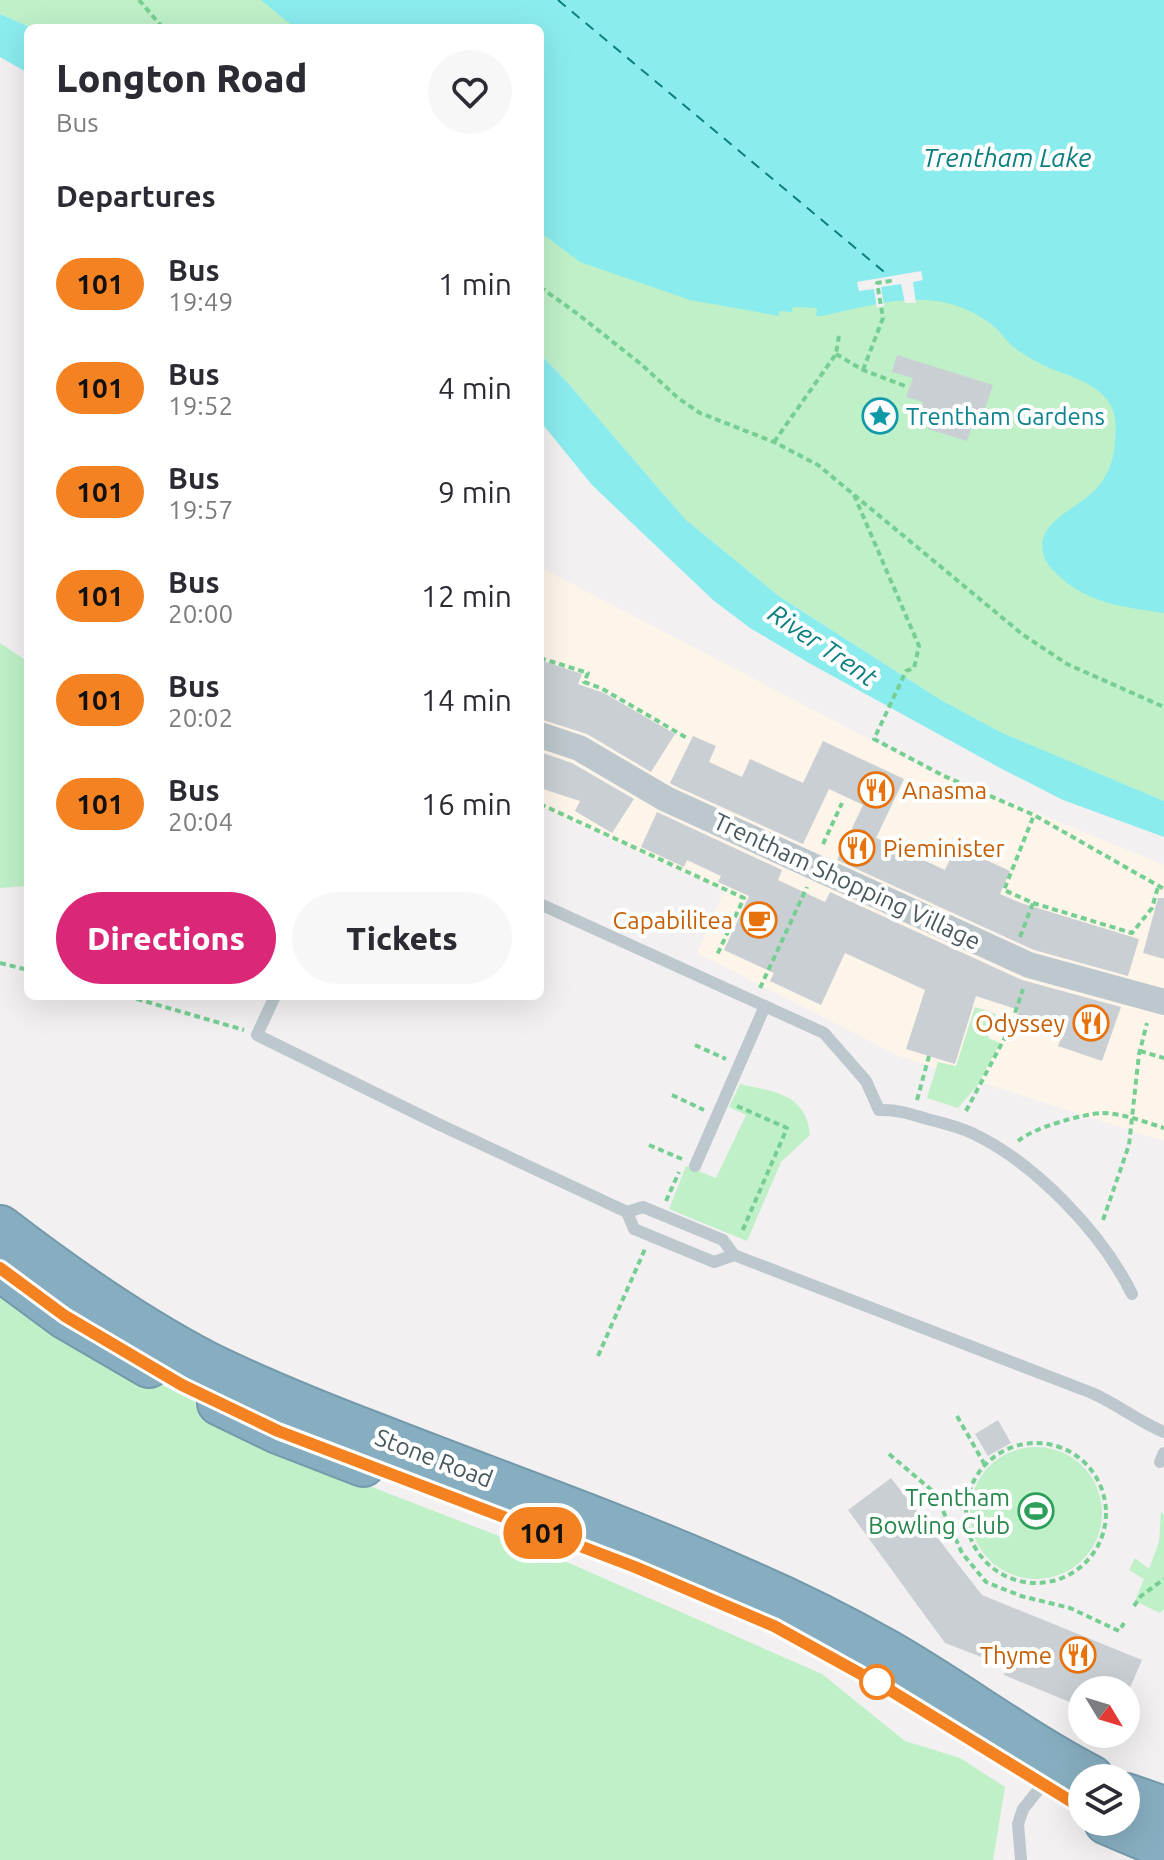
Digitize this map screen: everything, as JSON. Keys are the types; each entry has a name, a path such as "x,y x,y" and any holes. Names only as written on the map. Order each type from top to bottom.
{"highway":[{"name":"Stone Road","path":"0,1228 128,1319 204,1363 286,1401 612,1526 815,1614 887,1653 1065,1775"},
{"name":"Stone Road","path":"0,1268 65,1316 182,1385 278,1431 635,1567 774,1626 888,1689 1065,1775"},
{"path":"1140,1801 1164,1809"},
{"path":"1140,1836 1164,1846"}],"street":[{"name":"Trentham Shopping Village","path":"544,736 579,748 666,799 1029,965 1158,1001"}],"lane":[{"path":"544,906 824,1033 866,1081 879,1110 894,1109 973,1133 1046,1183 1117,1265 1132,1294"},
{"path":"273,1000 257,1035 457,1133 627,1212 643,1207 723,1240 734,1255 1092,1393 1117,1404 1138,1421 1164,1432"},
{"path":"690,1163 724,1100 765,1006"},
{"path":"627,1212 634,1229 714,1262 734,1255"},
{"path":"1021,1860 1018,1824 1023,1809 1065,1775"}],"path":[{"path":"139,0 160,24"},
{"path":"863,370 883,318 877,283 890,281 889,276"},
{"path":"544,290 590,323 700,413 774,442 818,465 1022,634 1067,664 1164,707"},
{"path":"774,442 836,354 839,335"},
{"path":"836,354 863,370 905,386"},
{"path":"853,493 919,646 914,668 906,671 874,739 944,776 1034,815 1164,889"},
{"path":"544,659 588,673 584,682 601,688 687,738"},
{"path":"764,978 842,803"},
{"path":"544,806 744,898 716,957"},
{"path":"1034,815 1004,890 1033,903 1132,933 1152,908 1158,887"},
{"path":"1012,957 1033,903"},
{"path":"0,963 24,969"},
{"path":"963,1117 1010,1028 1023,987"},
{"path":"142,1000 216,1020 257,1035"},
{"path":"1092,1233 1101,1226 1129,1145 1140,1051 1158,1001"},
{"path":"695,1045 728,1060 723,1072"},
{"path":"1140,1051 1164,1058"},
{"path":"917,1101 929,1056"},
{"path":"672,1095 706,1111 709,1103"},
{"path":"724,1100 787,1128 737,1241"},
{"path":"1014,1146 1037,1129 1102,1113 1164,1128"},
{"path":"649,1145 690,1163"},
{"path":"660,1215 690,1163 690,1148"},
{"path":"598,1356 651,1236"},
{"path":"957,1416 985,1465"},
{"path":"1037,1443 1070,1451 1089,1467 1102,1487 1106,1519 1100,1543 1086,1563 1063,1579 1033,1584 1007,1578 986,1563 970,1539 966,1515 971,1488 985,1465 1013,1447 1037,1443"},
{"path":"889,1454 935,1493 962,1553 986,1582 1021,1596 1070,1608 1119,1631 1124,1623"},
{"path":"1134,1606 1141,1596 1164,1579"}],"shaded area":[{"path":"544,569 915,763 1164,865 1164,1141 901,1057 697,953 724,891 544,809"}],"green space":[{"name":"Trentham Gardens","path":"0,0 1164,0 1164,801 1000,733 941,700 780,597 685,519 544,358 544,24 24,24 0,14"},
{"path":"0,643 24,659 24,886 0,888"},
{"path":"975,1007 996,1014 988,1038 1000,1043 977,1086 958,1108 927,1098 938,1062 956,1066"},
{"path":"740,1084 776,1093 795,1103 802,1110 810,1135 781,1162 747,1241 669,1209 686,1166 716,1178 746,1115 729,1107"},
{"path":"0,1287 160,1384 338,1474 569,1563 822,1674 905,1741 960,1758 1005,1787 993,1860 0,1860"},
{"name":"Trentham Bowling Club","path":"1036,1447 1061,1452 1083,1466 1097,1488 1102,1513 1097,1538 1083,1560 1061,1574 1036,1579 1011,1574 989,1560 975,1538 970,1513 975,1488 989,1466 1011,1452"},
{"path":"1161,1511 1164,1515 1164,1609 1160,1613 1135,1601 1144,1579 1129,1570 1135,1558 1149,1569 1159,1542"}],"water":[{"name":"Trentham Lake","path":"261,0 1164,0 1164,613 1094,598 1070,585 1056,573 1044,556 1042,544 1051,525 1096,489 1112,460 1116,432 1114,413 1108,401 1093,387 1027,356 1012,346 991,324 970,311 950,304 908,300 822,316 816,316 817,308 793,307 792,312 779,311 779,316 690,300 580,262 544,235 544,24 290,24"},
{"path":"0,14 24,24 24,71 0,57"},
{"name":"River Trent","path":"544,358 685,519 780,597 941,700 1000,732 1164,801 1164,837 1063,800 750,628 713,600 592,485 544,426"}],"pier":[{"path":"921,271 923,280 913,282 916,303 905,303 901,284 881,287 884,306 877,308 874,289 859,291 857,282"}],"building":[{"path":"897,355 993,385 981,420 975,418 967,441 928,429 931,418 920,415 923,402 906,397 913,378 892,372"},
{"path":"544,661 582,674 578,684 604,693 675,734 651,772 587,734 544,720"},
{"path":"693,736 716,746 709,762 742,777 750,759 803,783 823,741 904,779 876,838 945,870 956,846 1010,871 1000,894 1139,939 1128,976 1034,950 837,860 863,805 829,789 803,844 673,785 670,783"},
{"path":"544,753 572,763 634,799 612,833 575,811 580,801 544,789"},
{"path":"657,812 782,870 778,880 825,902 830,892 1022,980 1121,1007 1102,1061 1058,1046 1062,1036 1016,1019 1019,1010 976,996 955,1064 906,1049 925,990 845,953 821,1005 770,981 774,973 724,950 749,896 718,882 721,876 687,860 684,867 641,847"},
{"path":"1158,898 1164,898 1164,959 1143,953"},
{"path":"998,1420 1011,1443 988,1456 975,1434"},
{"path":"891,1478 982,1595 1142,1660 1135,1676 1068,1676 1068,1701 1004,1675 1007,1667 945,1643 848,1510"}],"ferry route":[{"path":"558,0 889,276"}],"bus line":[{"name":"101","path":"0,1268 65,1316 182,1385 278,1431 635,1567 774,1626 888,1689 1068,1800"}],"place":[{"name":"Trentham Gardens","path":"880,416"},
{"name":"Anasma","path":"876,790"},
{"name":"Pieminister","path":"857,848"},
{"name":"Capabilitea","path":"759,920"},
{"name":"Odyssey","path":"1091,1023"},
{"name":"Trentham Bowling Club","path":"1036,1511"},
{"name":"Thyme","path":"1078,1655"}]}
